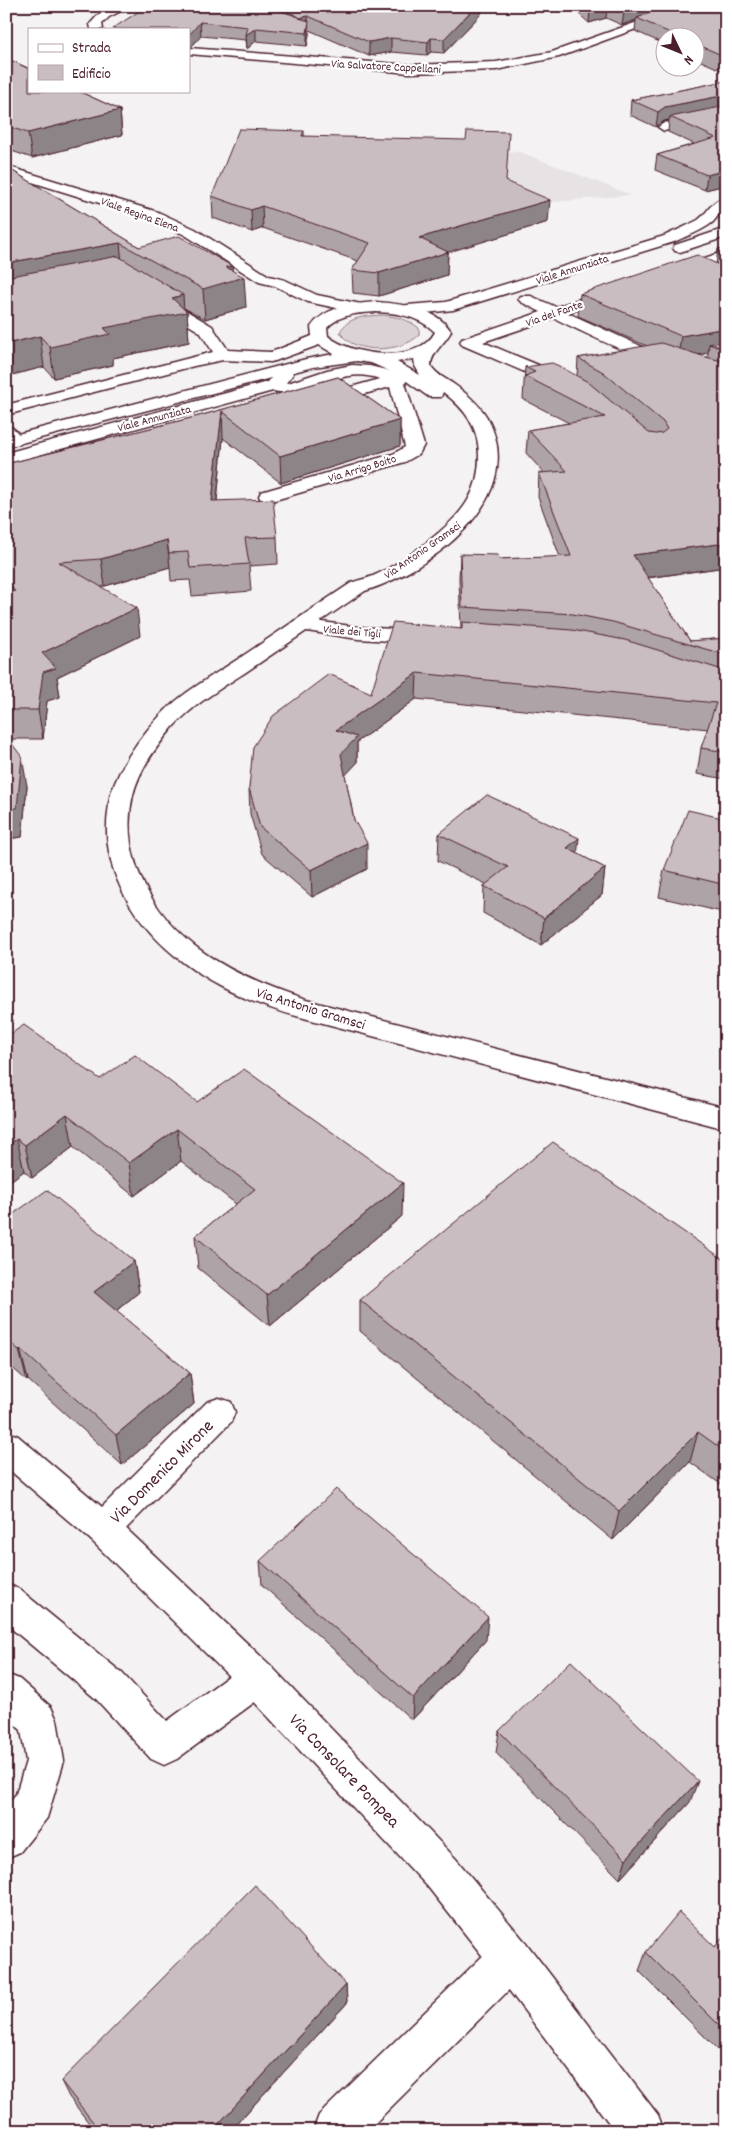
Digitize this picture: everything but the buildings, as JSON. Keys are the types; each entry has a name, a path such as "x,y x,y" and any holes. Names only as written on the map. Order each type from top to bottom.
{"main road":[{"path":"97,28 98,20 126,6"},
{"name":"Via Salvatore Cappellani","path":"190,51 410,70 496,66 555,55 694,6"},
{"path":"664,128 726,114"},
{"name":"Viale Regina Elena","path":"6,170 175,225 264,279"},
{"name":"Viale Annunziata","path":"407,310 447,306 492,294 686,232 710,217 716,207 726,201"},
{"path":"710,217 726,214"},
{"name":"Viale Annunziata","path":"500,307 726,232"},
{"path":"656,279 726,255"},
{"path":"692,266 712,278"},
{"path":"264,279 280,283 313,299 360,308 376,307 407,310 431,318 443,330"},
{"path":"264,279 269,286 313,312 334,349 366,357 445,400 459,416 470,440 470,457"},
{"name":"Via del Fante","path":"571,387 468,342 628,288"},
{"path":"140,289 206,328 223,355"},
{"path":"526,299 646,355 718,378 726,388"},
{"name":"Viale Annunziata","path":"8,435 304,346 338,314 360,308"},
{"path":"427,350 440,338 443,330 458,320"},
{"name":"Viale Annunziata","path":"8,435 318,361 366,357 392,358 427,350"},
{"name":"Via Antonio Gramsci","path":"427,350 423,362 424,368 435,379 466,402 484,430 488,452 481,494 466,518 446,536 385,578 358,587 180,709 149,741 129,775 117,818 117,840 129,884 141,905 175,943 198,961 229,980 285,1002 726,1119"},
{"name":"Viale Annunziata","path":"6,410 183,363 223,355 271,357"},
{"path":"677,366 716,358"},
{"name":"Viale Annunziata","path":"6,458 273,386 279,378 297,367"},
{"path":"273,386 287,389 297,388 324,376 361,369 404,378"},
{"path":"300,406 404,378"},
{"name":"Via Arrigo Boito","path":"268,496 399,458 413,450 415,445 404,378"},
{"name":"Via Antonio Gramsci","path":"358,587 369,573 431,532 451,515 462,500 468,480"},
{"name":"Viale dei Tigli","path":"301,626 358,633 442,638"},
{"name":"Via Domenico Mirone","path":"103,1529 219,1412"},
{"name":"Via Consolare Pompea","path":"6,1446 103,1529 257,1678 442,1873 511,1958 642,2131"},
{"path":"6,1601 110,1686 164,1746 257,1678"},
{"path":"6,1692 38,1720 45,1761 33,1804 6,1838"},
{"path":"335,2131 511,1958"}],"shaded area":[{"path":"431,149 520,152 631,195 363,219"},
{"path":"383,315 411,322 419,328 419,335 412,341 402,345 378,349 356,345 346,340 340,332 348,323 358,318"}]}
